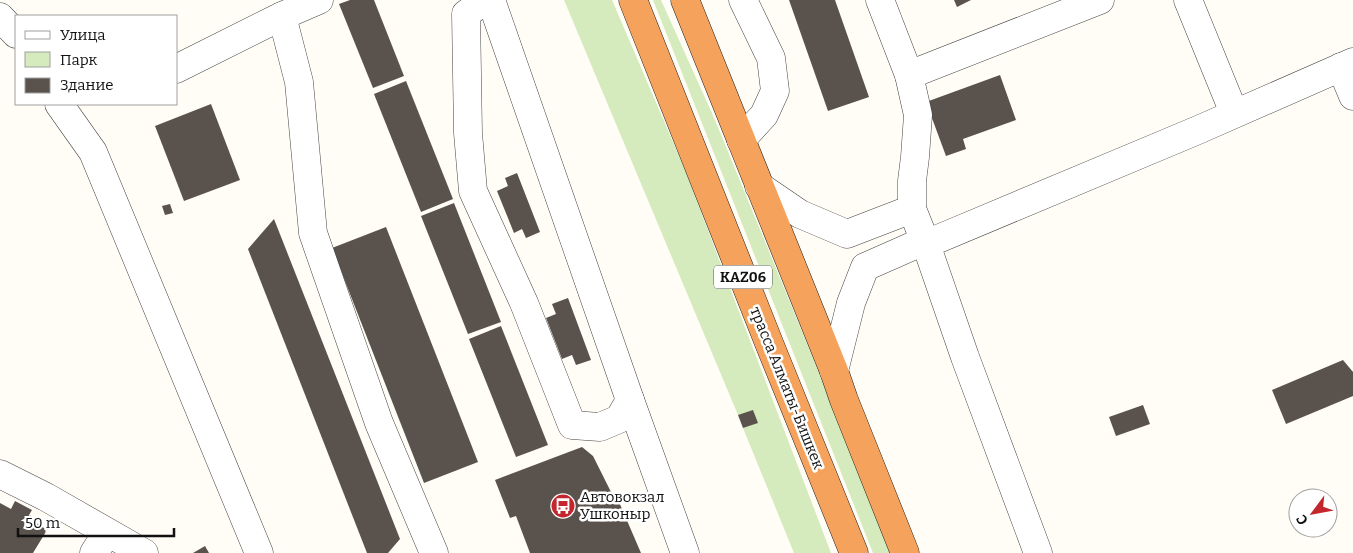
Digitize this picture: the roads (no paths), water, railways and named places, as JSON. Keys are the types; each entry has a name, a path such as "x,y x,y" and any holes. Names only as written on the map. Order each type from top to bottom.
{"highway":[{"name":"трасса Алматы-Бишкек","path":"633,0 772,352 854,553"},
{"name":"KАZ06","path":"685,0 905,553"}],"lane":[{"path":"178,68 282,16 319,0"},
{"path":"485,0 466,14 468,133 473,191 524,303 572,425 600,427 619,419 630,400"},
{"path":"491,0 685,553"},
{"path":"741,140 764,115 775,91 771,58 743,0"},
{"path":"880,0 909,74 918,115 912,182 912,208 1038,553"},
{"path":"909,74 1100,0"},
{"path":"1188,0 1234,114"},
{"path":"282,16 299,82 313,232 379,423 434,553"},
{"path":"0,17 15,33"},
{"path":"834,371 851,303 865,267 1234,114 1347,64 1353,96"},
{"path":"60,105 93,152 258,553"},
{"path":"759,186 800,214 847,234 912,208"},
{"path":"0,474 46,497 100,543 144,553"}],"place":[{"name":"Автовокзал Ушконыр","path":"563,506"}]}
